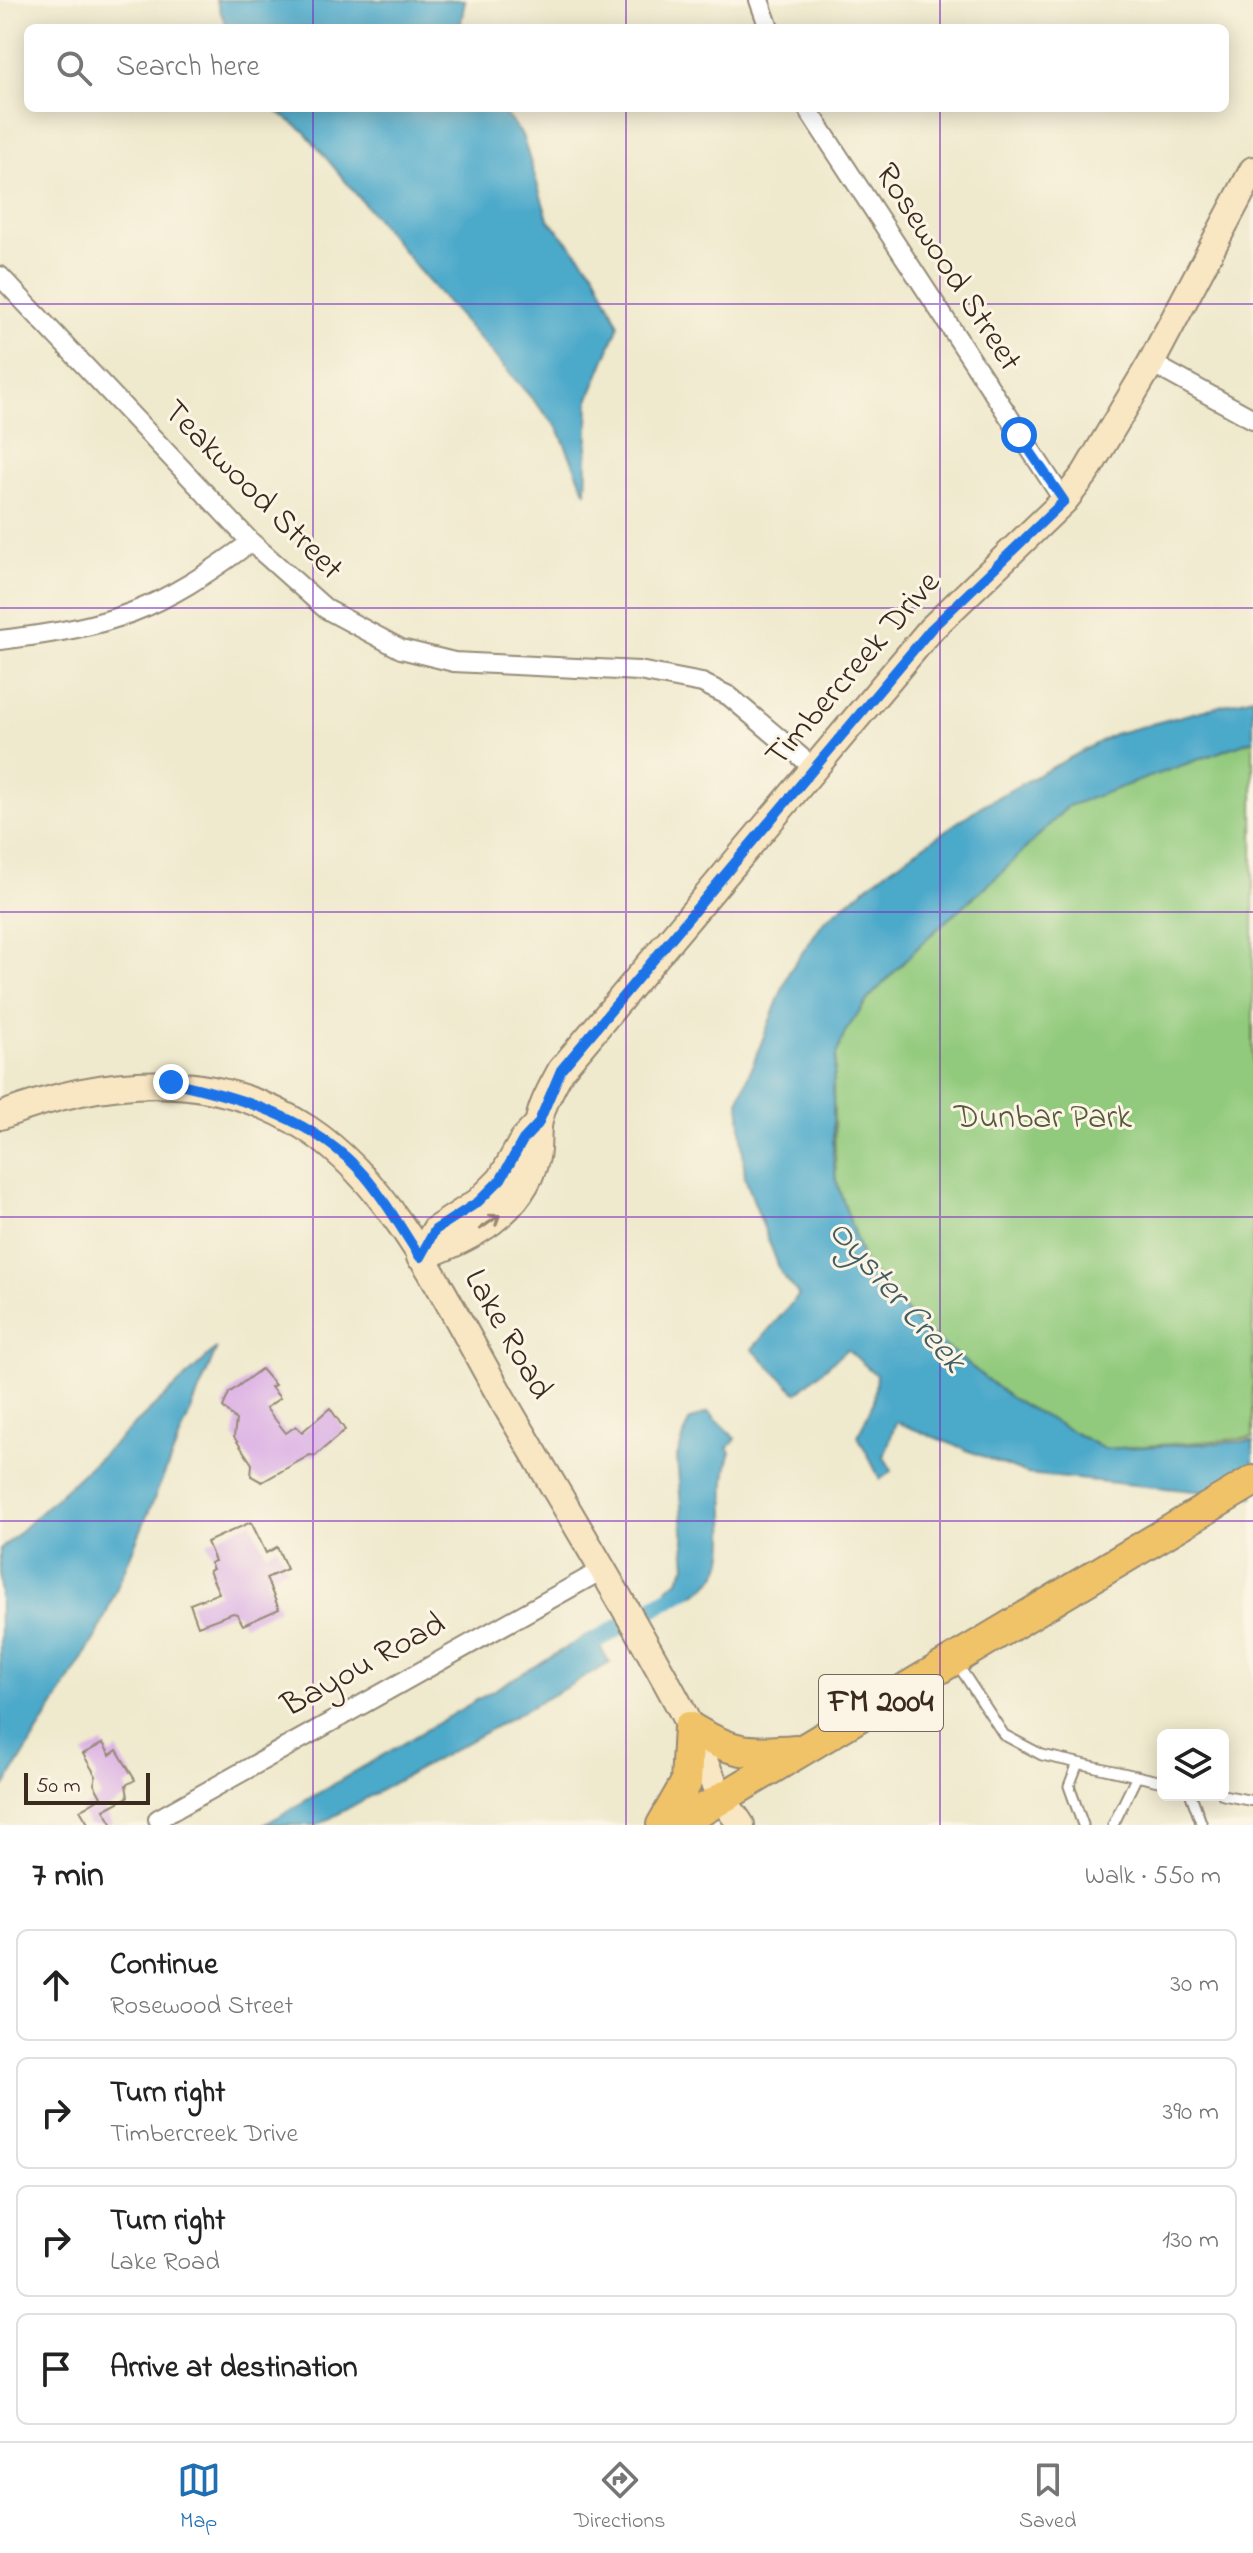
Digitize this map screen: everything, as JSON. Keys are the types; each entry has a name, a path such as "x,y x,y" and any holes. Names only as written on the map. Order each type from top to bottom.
{"main road":[{"name":"FM 2004","path":"677,1825 720,1812 803,1750 1253,1481"},
{"path":"662,1825 686,1783 689,1727 734,1751 749,1754 803,1750"}],"street":[{"path":"759,0 768,24"},
{"name":"Rosewood Street","path":"810,112 1064,501"},
{"name":"Timbercreek Drive","path":"420,1257 452,1245 486,1226 522,1193 537,1153 538,1124 561,1070 931,629 1064,501 1085,474 1151,363 1253,170"},
{"name":"Teakwood Street","path":"0,276 251,542 326,609 401,649 454,662 639,671 702,683 729,696 814,768"},
{"path":"1151,363 1253,419"},
{"path":"0,640 70,631 128,616 183,590 251,542"},
{"name":"Lake Road","path":"0,1116 56,1095 171,1082 230,1095 308,1129 363,1174 420,1257 649,1653 689,1727 720,1812 741,1825"},
{"name":"Bayou Road","path":"158,1819 607,1580"}],"lane":[{"path":"955,1659 1004,1735 1042,1755 1157,1781"},
{"path":"1078,1763 1069,1786 1083,1825"},
{"path":"1113,1825 1137,1776"},
{"path":"1229,1796 1253,1801"},
{"path":"1193,1801 1202,1825"}],"green space":[{"name":"Dunbar Park","path":"1253,740 1253,1438 1104,1449 1012,1399 917,1324 864,1263 836,1180 833,1084 836,1056 845,1032 869,998 927,938 1000,874 1068,806"}],"water":[{"path":"216,0 465,0 461,24 225,24"},
{"path":"278,112 503,112 522,135 548,219 595,273 619,325 589,398 586,493 558,428 423,275 304,131"},
{"path":"1253,697 1253,740 1068,806 1000,874 927,938 869,998 845,1032 836,1056 833,1154 836,1180 864,1263 917,1324 1012,1399 1104,1449 1253,1441 1253,1497 1027,1474 896,1422 884,1457 892,1471 880,1479 858,1436 874,1401 876,1375 847,1349 797,1393 752,1349 799,1295 781,1273 745,1178 739,1100 789,972 824,921 884,873 981,806 1114,734"},
{"path":"217,1348 98,1633 0,1794 0,1550"},
{"path":"708,1412 736,1439 728,1448 731,1452 725,1478 723,1559 716,1576 701,1590 684,1599 666,1601 667,1589 678,1580 686,1566 677,1457 689,1421"},
{"path":"591,1633 610,1663 318,1825 264,1825"}],"building":[{"path":"261,1369 275,1385 271,1387 280,1398 266,1408 286,1433 296,1426 302,1432 330,1408 345,1430 315,1456 310,1455 262,1482 251,1476 252,1464 234,1437 236,1420 223,1407 229,1393"},
{"path":"251,1522 266,1553 277,1547 287,1569 266,1578 279,1609 243,1625 237,1614 233,1613 198,1626 190,1604 219,1593 209,1571 213,1569 210,1563 215,1561 207,1542"},
{"path":"103,1743 110,1755 117,1750 135,1780 126,1785 128,1797 104,1810 113,1825 89,1825 80,1810 101,1797 94,1784 96,1776 83,1754"}],"waterway":[{"path":"576,1652 686,1589"}],"route":[{"path":"171,1082 230,1095 308,1129 363,1174 420,1257 435,1230 478,1202 501,1179 523,1140 538,1124 548,1094 561,1070 931,629 1064,501 1019,435"}],"water label":[{"name":"Oyster Creek","path":"896,1297"}]}
